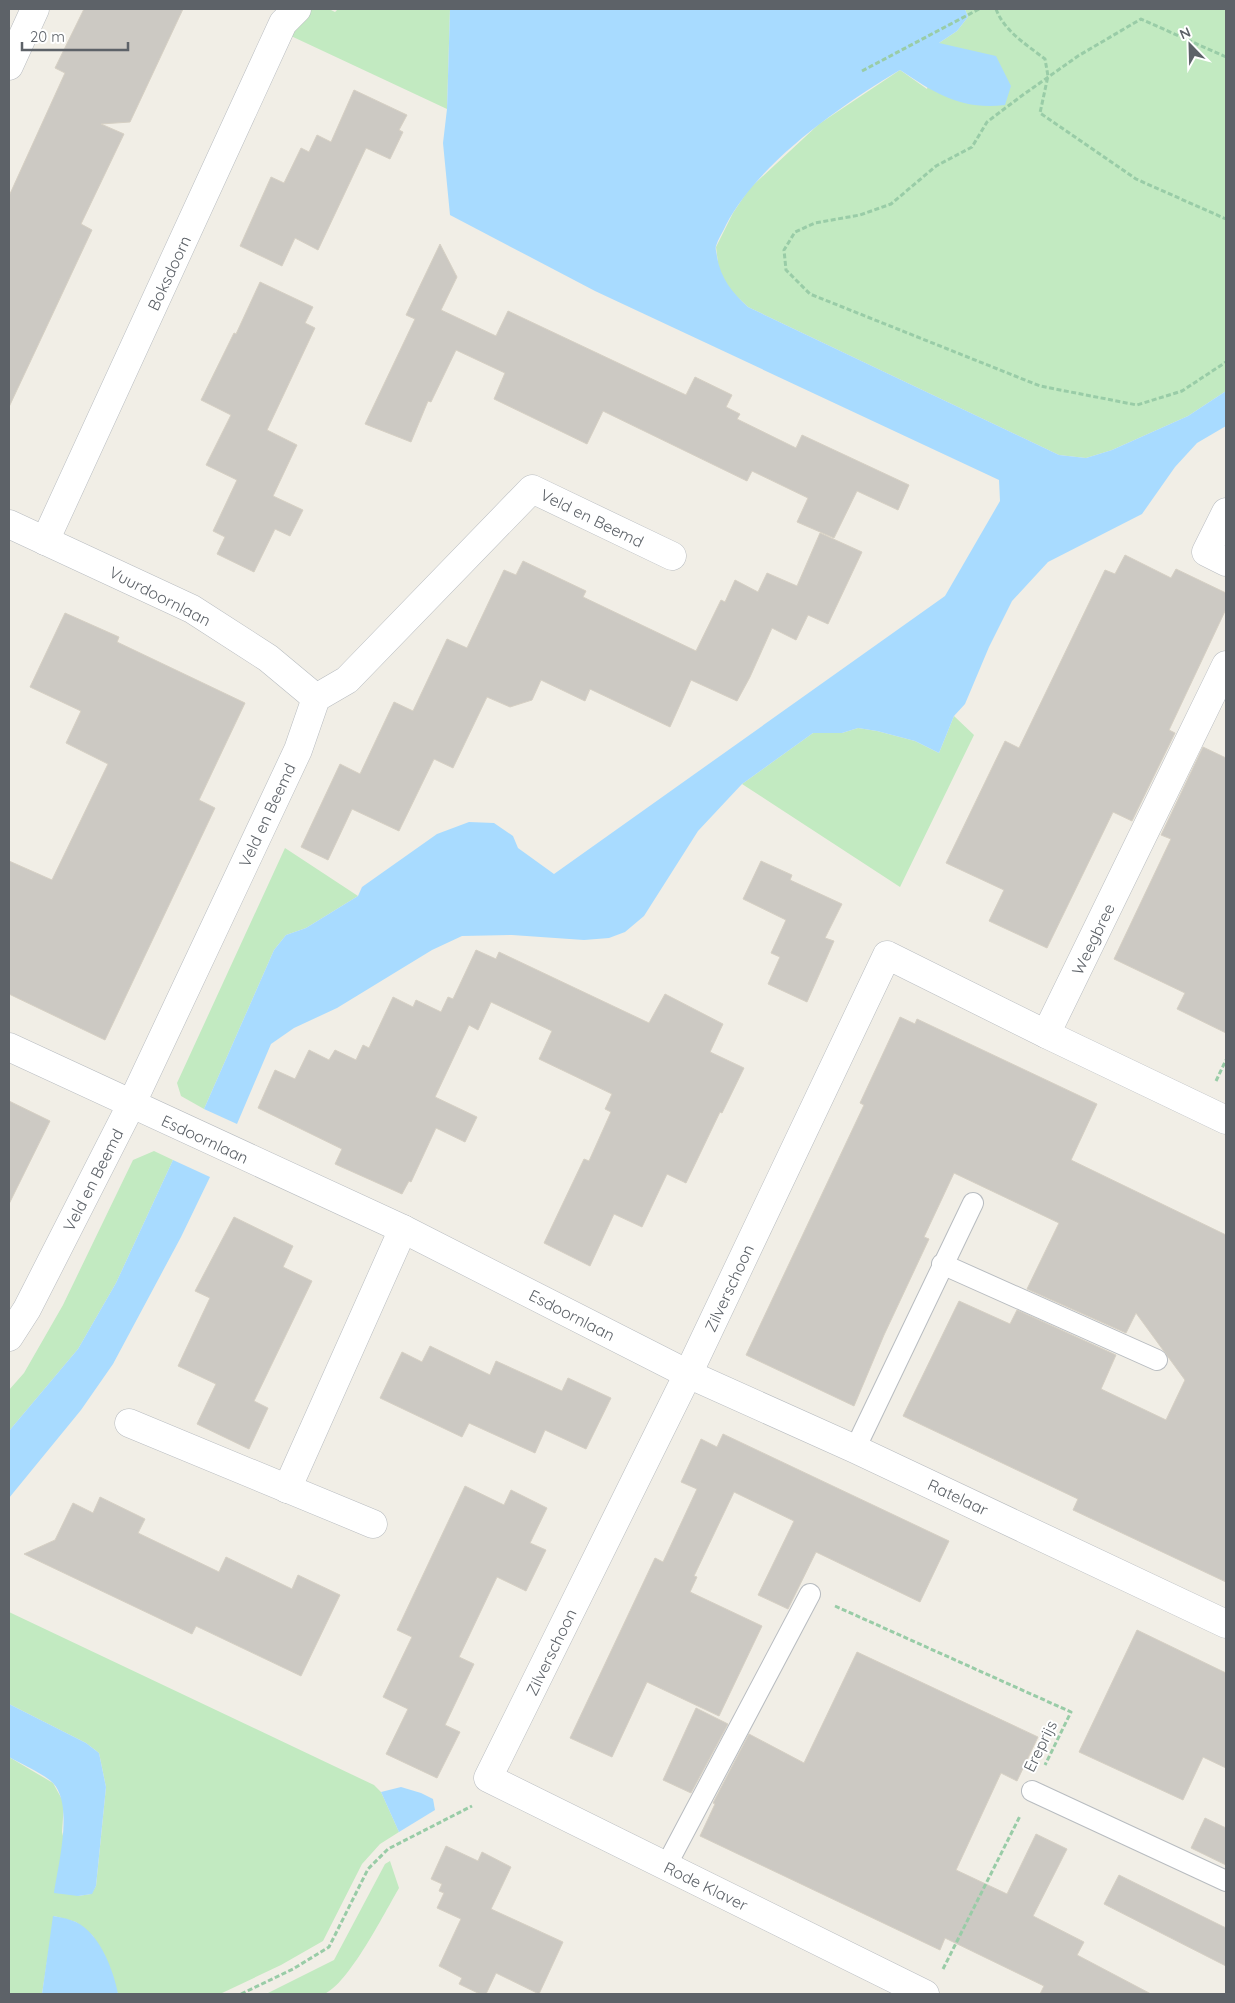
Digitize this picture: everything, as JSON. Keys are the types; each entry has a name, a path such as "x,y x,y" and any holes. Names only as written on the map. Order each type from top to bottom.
{"street":[{"path":"9,66 35,9"},
{"name":"Boksdoorn","path":"45,541 283,24 297,9"},
{"name":"Veld en Beemd","path":"9,1337 27,1309 131,1105 298,750 316,698 347,680 532,489 672,556"},
{"path":"1226,512 1206,552 1226,562"},
{"name":"Vuurdoornlaan","path":"9,524 192,609 268,658 316,698"},
{"name":"Weegbree","path":"1046,1034 1226,666"},
{"name":"Zilverschoon","path":"488,1778 688,1374 886,955 1046,1034"},
{"path":"1046,1034 1226,1120"},
{"name":"Esdoornlaan","path":"9,1047 403,1229 688,1374"},
{"path":"288,1489 403,1229"},
{"name":"Ratelaar","path":"688,1374 855,1449 1226,1624"},
{"path":"129,1423 373,1524"},
{"name":"Rode Klaver","path":"488,1778 666,1866 932,1985"}],"lane":[{"path":"855,1449 972,1203"},
{"path":"942,1264 1157,1360"},
{"path":"666,1866 810,1594"},
{"path":"1032,1791 1226,1881"}],"path":[{"path":"862,71 979,9"},
{"path":"996,9 1000,20 1018,38 1045,59 1048,76 1040,113 1136,180 1226,218"},
{"path":"1226,57 1141,18 1048,76 988,122 972,147 936,166 891,204 860,215 815,223 795,232 784,250 786,270 810,294 1040,386 1137,405 1182,391 1226,362"},
{"name":"Ereprijs","path":"810,1594 1071,1712 932,1985"},
{"path":"242,1994 293,1969 329,1947 368,1869 388,1850 471,1808 488,1778"}],"green space":[{"path":"303,9 329,9 335,12 338,9 450,9 447,109 291,36"},
{"path":"965,9 1226,9 1226,391 1188,416 1112,450 1086,458 1059,455 748,307 731,291 719,271 716,247 733,213 749,189 819,124 900,70 927,89 939,43 957,31 968,17"},
{"path":"954,716 974,735 900,887 742,784 813,733 842,733 858,728 877,731 915,741 939,753"},
{"path":"285,848 358,896 306,928 286,935 274,950 204,1109 181,1096 177,1083"},
{"path":"154,1151 173,1160 116,1283 78,1349 9,1431 9,1390 24,1373 63,1305 133,1160"},
{"path":"9,1612 374,1785 381,1792 399,1832 380,1844 362,1864 323,1941 281,1965 220,1994 118,1994 93,1936 76,1922 54,1916 42,1994 9,1994 9,1757 53,1783 64,1803 62,1832 78,1896 91,1894 96,1886 106,1787 99,1753 86,1743 9,1704"},
{"path":"390,1861 399,1888 355,1963 334,1988 318,1995 266,1994 334,1960 385,1864"}],"water":[{"path":"450,9 965,9 968,17 957,31 939,43 996,56 1011,86 1005,105 975,105 949,98 937,93 900,70 877,84 803,137 759,179 740,202 726,225 716,247 721,272 728,285 748,307 1059,455 1086,458 1112,450 1188,416 1226,391 1226,426 1197,443 1175,467 1142,514 1048,562 1012,601 989,647 965,704 954,716 939,753 915,741 877,731 858,728 842,733 813,733 742,784 698,831 644,916 625,932 609,938 584,940 512,935 462,936 432,950 337,1008 294,1028 271,1044 237,1124 204,1109 274,950 286,935 306,928 358,896 362,887 437,834 469,822 494,823 513,836 518,848 554,874 945,596 1000,501 999,480 595,291 450,215 443,143 447,109"},
{"path":"173,1160 210,1177 181,1237 113,1364 81,1410 9,1498 9,1431 78,1349 116,1283"},
{"path":"9,1704 86,1743 99,1753 106,1787 96,1886 92,1894 78,1896 54,1893 63,1836 63,1806 59,1793 53,1783 38,1772 9,1757"},
{"path":"401,1787 433,1799 435,1810 399,1832 381,1792"},
{"path":"53,1916 76,1922 99,1943 109,1963 118,1994 42,1994"}],"building":[{"path":"84,9 183,9 130,122 101,124 124,134 81,224 92,230 9,407 9,196 65,73 55,68"},
{"path":"354,90 407,115 399,130 403,132 390,159 366,148 318,250 295,238 282,266 240,246 271,177 284,183 301,148 309,152 317,135 331,142"},
{"path":"440,244 457,277 441,310 496,336 508,311 686,395 695,377 732,395 726,407 740,414 737,419 796,448 802,435 909,485 898,510 857,491 834,538 797,522 808,498 752,471 747,481 603,411 587,444 494,399 505,373 456,350 431,402 428,401 411,442 365,424 415,319 406,315"},
{"path":"260,282 313,307 305,323 315,328 267,430 297,445 273,496 303,510 290,536 275,529 254,572 217,554 225,537 213,531 237,480 206,465 231,415 201,400 234,333 236,334"},
{"path":"820,533 862,552 828,624 808,615 796,640 772,628 737,701 691,680 670,727 590,689 585,701 541,680 532,700 510,707 487,697 453,768 434,759 399,831 352,809 328,860 301,847 340,764 360,774 394,702 413,711 447,639 467,648 504,570 516,575 523,561 586,591 583,597 696,651 721,600 725,602 735,580 758,592 767,573 797,586"},
{"path":"1125,555 1171,578 1176,569 1226,593 1226,609 1169,730 1175,733 1132,821 1113,812 1047,948 989,921 1004,890 946,863 1005,741 1019,748 1105,570 1115,574"},
{"path":"65,613 119,637 117,642 245,703 199,800 215,808 105,1040 9,994 9,861 52,880 108,764 66,743 81,711 30,687"},
{"path":"1203,747 1226,758 1226,1033 1177,1009 1185,993 1114,959 1171,839 1161,835"},
{"path":"761,861 792,875 790,880 842,904 825,938 834,941 807,1002 768,984 780,957 771,953 786,920 743,899"},
{"path":"476,950 496,959 499,952 649,1023 665,994 723,1024 710,1052 744,1068 722,1113 720,1112 686,1183 667,1174 642,1227 614,1214 590,1266 544,1243 584,1159 589,1161 611,1112 605,1109 612,1094 539,1059 552,1031 491,1002 478,1030 469,1025 435,1097 477,1117 465,1142 436,1128 411,1182 409,1181 402,1194 335,1164 342,1149 258,1108 275,1070 295,1079 309,1050 329,1060 335,1050 356,1060 363,1045 369,1048 393,997 413,1007 416,1000 441,1012 448,997 453,999"},
{"path":"900,1017 915,1024 917,1019 1097,1104 1071,1160 1226,1235 1226,1582 1073,1510 1078,1499 903,1416 959,1301 1010,1324 1017,1310 1116,1355 1101,1389 1166,1420 1185,1380 1136,1313 1126,1333 1027,1289 1059,1223 954,1173 924,1237 929,1239 884,1335 854,1406 746,1355 864,1105 860,1103"},
{"path":"9,1101 50,1121 9,1204"},
{"path":"234,1217 293,1246 283,1267 312,1281 254,1401 268,1408 249,1449 197,1424 216,1384 178,1366 210,1298 195,1291"},
{"path":"430,1346 490,1375 496,1361 562,1391 568,1378 611,1398 586,1449 545,1430 535,1453 469,1423 462,1437 380,1398 402,1352 422,1362"},
{"path":"723,1434 949,1541 920,1602 816,1552 788,1609 758,1595 794,1521 734,1492 694,1576 697,1577 690,1592 762,1626 719,1716 647,1682 612,1757 570,1738 655,1558 663,1562 697,1489 681,1482 701,1439 717,1447"},
{"path":"465,1486 504,1505 511,1490 547,1508 530,1543 546,1550 526,1591 497,1577 459,1657 474,1664 445,1725 460,1732 437,1778 386,1754 408,1709 383,1697 412,1637 397,1630"},
{"path":"100,1497 145,1519 138,1533 219,1572 226,1557 292,1589 298,1575 340,1595 301,1676 196,1626 192,1634 24,1554 55,1540 73,1503 93,1513"},
{"path":"1137,1630 1226,1673 1226,1768 1203,1757 1183,1800 1079,1752"},
{"path":"857,1652 1038,1737 1017,1781 1001,1773 956,1870 1007,1894 1036,1834 1067,1849 1033,1916 1084,1942 1077,1955 1151,1994 1040,1994 1044,1986 945,1938 940,1950 700,1836 715,1804 713,1803 749,1734 804,1763"},
{"path":"696,1708 728,1724 691,1793 663,1780"},
{"path":"1205,1818 1226,1828 1226,1865 1191,1848"},
{"path":"446,1846 478,1861 482,1852 511,1867 491,1909 563,1942 539,1994 496,1973 486,1994 480,1994 459,1984 462,1978 439,1966 461,1919 437,1908 444,1893 439,1891 442,1884 431,1879"},
{"path":"1119,1875 1226,1928 1226,1966 1104,1904"}]}
